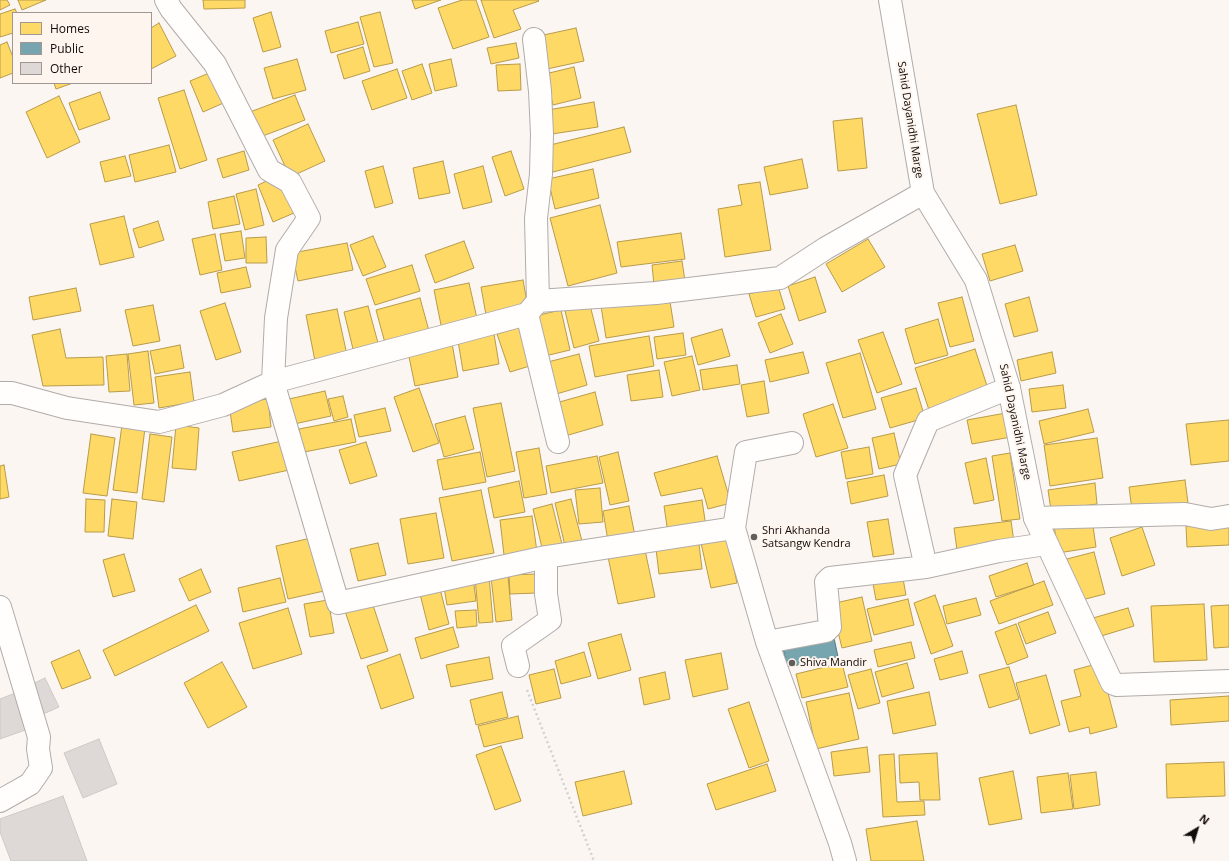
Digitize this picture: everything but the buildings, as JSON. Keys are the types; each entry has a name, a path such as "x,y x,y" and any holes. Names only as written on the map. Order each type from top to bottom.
{"street":[{"path":"166,0 171,9 215,64 269,170 290,182 309,218 287,250 276,318 273,382 338,603 546,557 734,528"},
{"name":"Sahid Dayanidhi Marge","path":"890,0 923,193 976,280 1009,388 1035,518 1112,683 1117,685 1229,681"},
{"path":"534,39 540,91 542,134 541,174 536,218 532,308 558,442"},
{"path":"0,393 12,393 68,408 159,422 223,406 273,382 532,308 780,278 826,248 923,193"},
{"path":"926,567 905,475 928,421 1009,388"},
{"path":"792,443 746,452 734,528 767,642 840,843 844,861"},
{"path":"1035,518 1185,514 1211,519 1229,516"},
{"path":"767,642 826,631 830,626 826,582 830,578 926,567 999,551 1046,544"},
{"path":"518,666 513,646 550,620 546,594 546,557"},
{"path":"0,607 39,737 38,748 41,768 30,784 0,801"}],"path":[{"path":"518,666 594,861"}],"place":[{"name":"Shri Akhanda Satsangw Kendra","path":"754,537"},
{"name":"Shiva Mandir","path":"792,663"}]}
